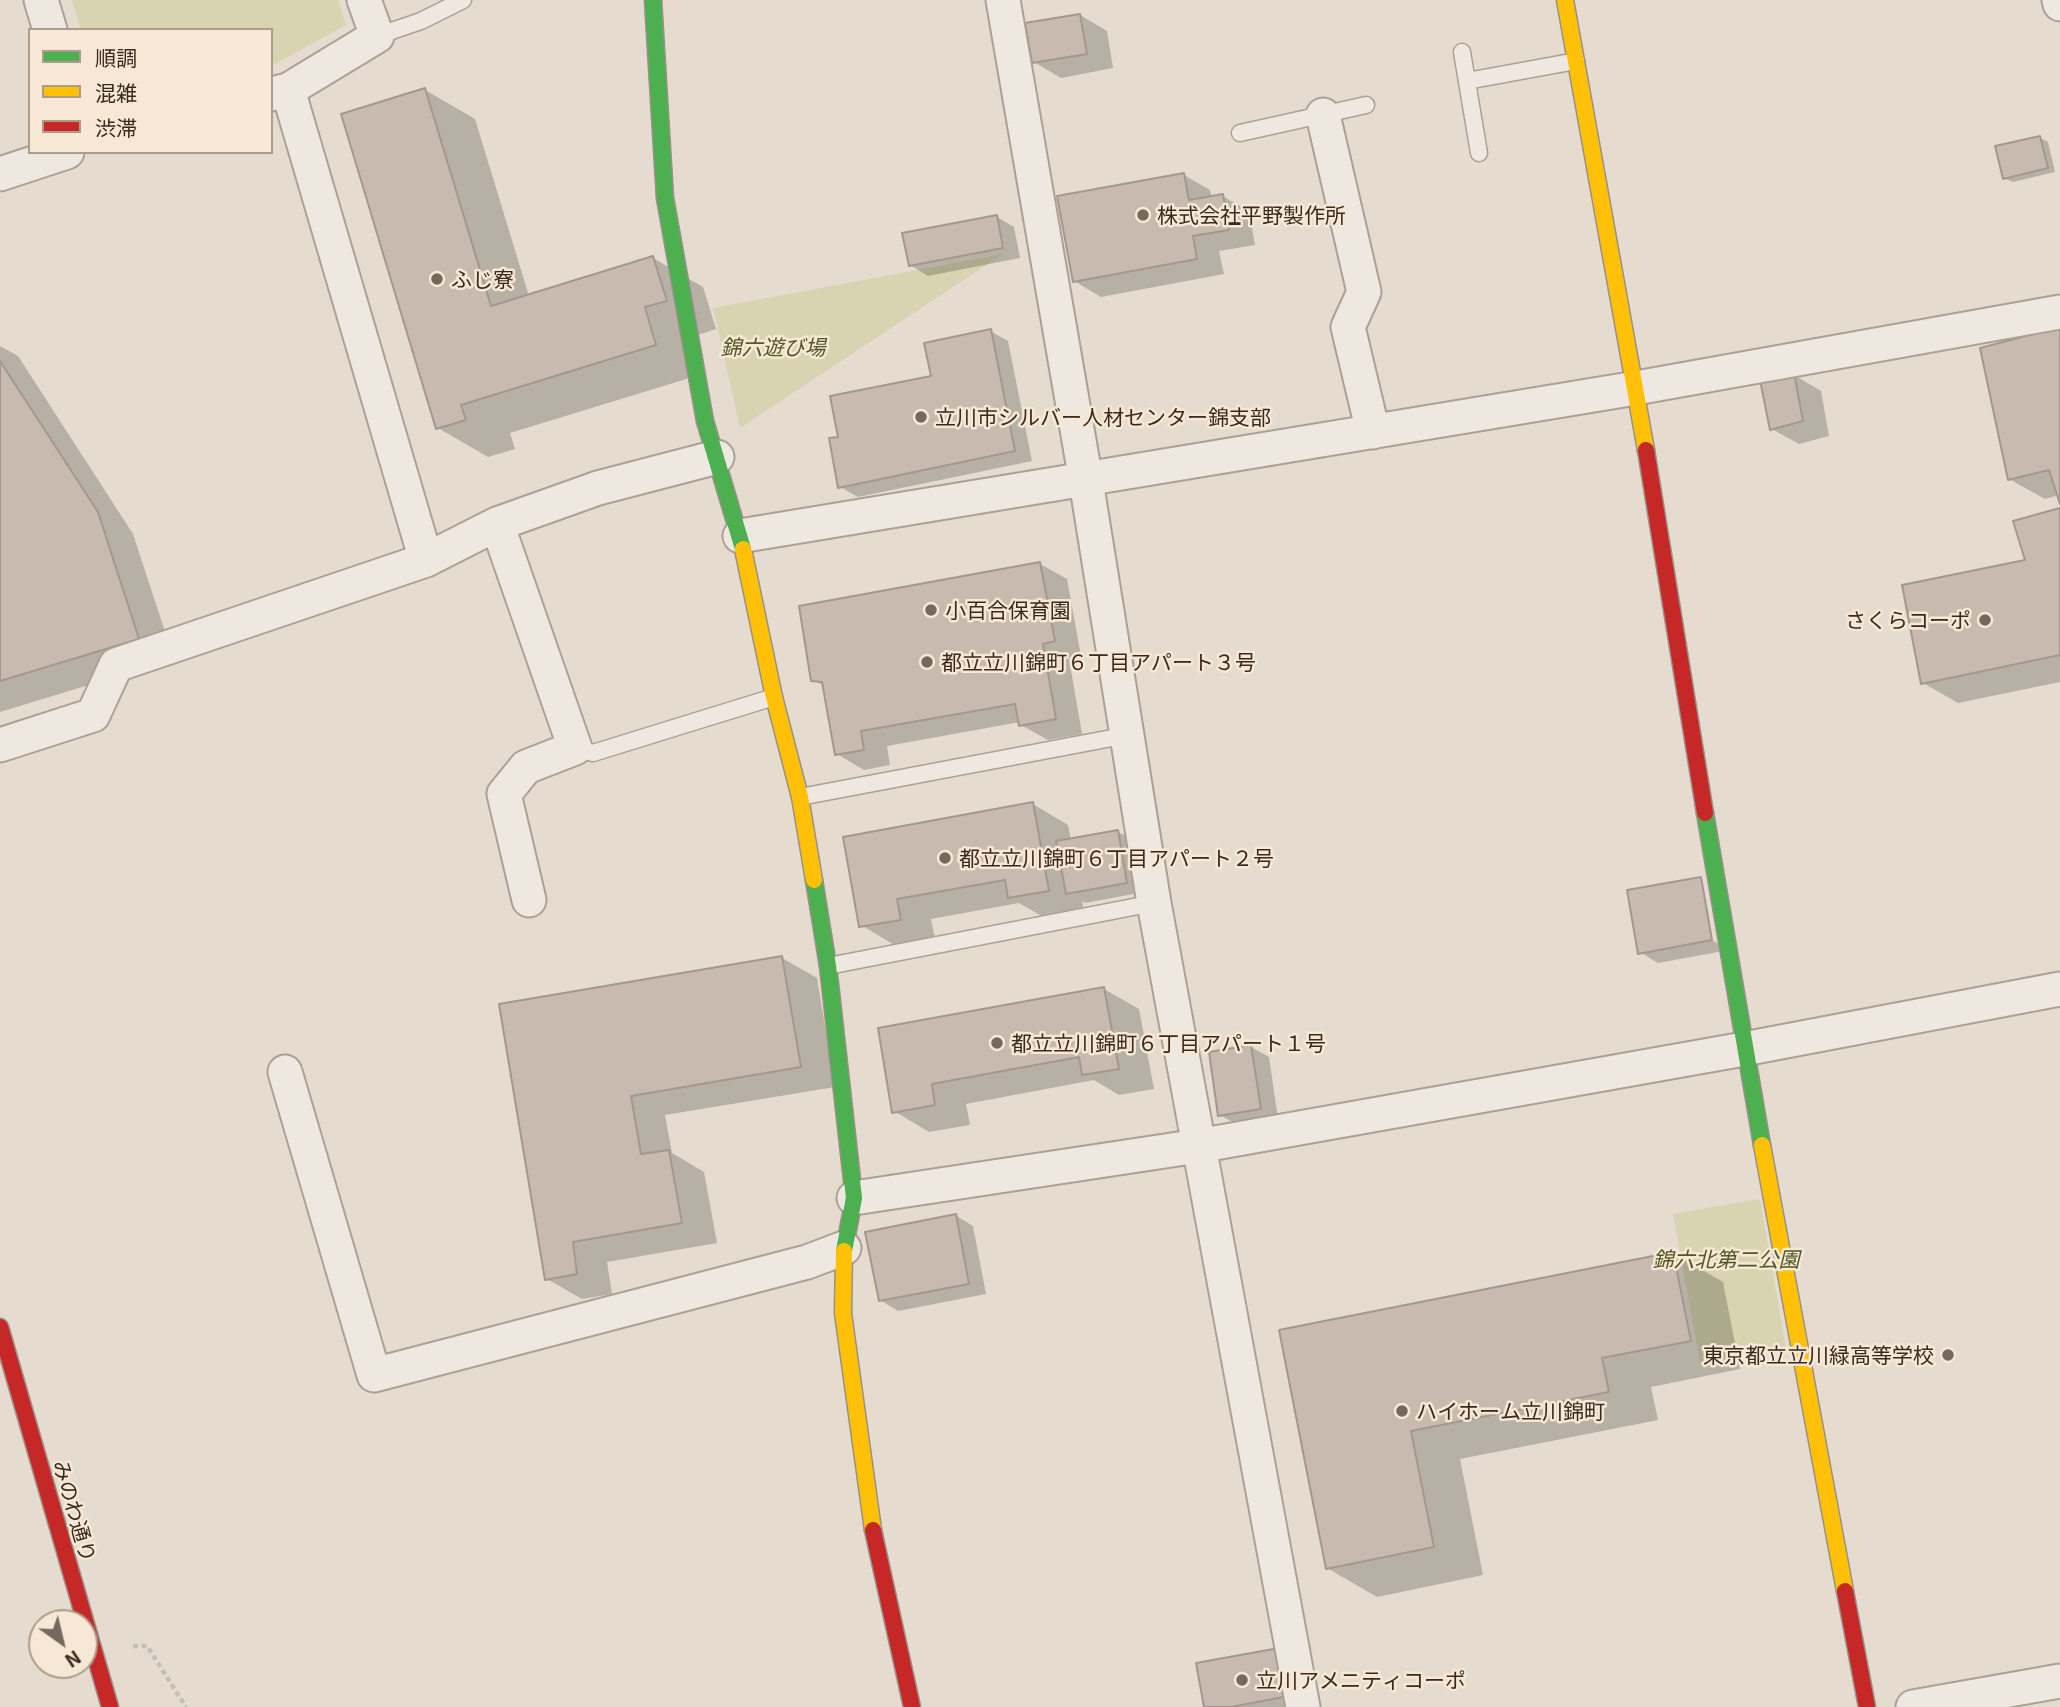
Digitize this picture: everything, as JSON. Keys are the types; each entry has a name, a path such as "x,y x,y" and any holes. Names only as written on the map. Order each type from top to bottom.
{"street":[{"path":"41,0 49,28"},
{"path":"364,0 377,36 280,92 426,560"},
{"path":"653,0 665,198 705,421 740,536 774,697 800,797 828,966 854,1198 844,1248 843,1314 872,1528 912,1707"},
{"path":"1003,0 1086,481 1154,903 1303,1707"},
{"path":"1565,0 1636,388 1744,1049 1867,1707"},
{"path":"1324,115 1364,292 1348,327 1373,432"},
{"path":"0,174 61,154"},
{"path":"740,536 1086,481 1636,388 2060,312"},
{"path":"0,745 93,715 116,666 426,560 497,524 598,488 717,457"},
{"path":"497,524 575,748 526,767 504,794 529,900"},
{"path":"854,1198 1198,1146 1744,1049 2060,989"},
{"path":"285,1072 374,1374 807,1262 844,1248"},
{"name":"みのわ通り","path":"0,1327 110,1707"},
{"path":"1913,1707 2060,1681"}],"lane":[{"path":"377,36 421,21 463,0"},
{"path":"1462,52 1479,153"},
{"path":"1466,81 1576,61"},
{"path":"1240,133 1366,105"},
{"path":"575,748 593,753 774,697"},
{"path":"800,797 1128,735"},
{"path":"828,966 1154,903"}],"path":[{"path":"132,1646 147,1646 186,1707"}],"green space":[{"path":"72,0 338,0 346,25 273,65 273,28 80,28"},
{"name":"錦六遊び場","path":"1003,254 740,428 713,308"},
{"name":"錦六北第二公園","path":"1760,1199 1786,1349 1700,1363 1673,1214"}],"building":[{"path":"1080,14 1087,54 1032,63 1025,23"},
{"name":"ふじ寮","path":"425,88 491,306 653,256 667,301 645,307 656,345 461,405 466,420 436,429 341,114"},
{"path":"2040,136 2048,168 2003,179 1995,146"},
{"name":"株式会社平野製作所","path":"1184,173 1189,200 1223,194 1229,230 1193,236 1197,259 1073,282 1057,196"},
{"path":"997,215 1003,248 909,266 902,233"},
{"path":"2060,327 2060,504 2049,470 2008,480 1980,348"},
{"name":"立川市シルバー人材センター錦支部","path":"991,329 1015,451 838,488 829,438 838,437 830,396 931,376 924,343"},
{"path":"0,361 98,512 139,639 0,681"},
{"path":"1794,373 1803,421 1770,430 1760,380"},
{"name":"さくらコーポ","path":"2060,508 2060,655 1921,684 1902,585 2025,560 2013,521"},
{"name":"都立立川錦町６丁目アパート３号","path":"1040,562 1055,641 1043,644 1056,719 1019,726 1015,704 861,731 864,750 835,755 822,682 811,681 799,606"},
{"name":"都立立川錦町６丁目アパート２号","path":"1033,802 1049,891 1008,898 1005,880 897,899 901,920 859,927 843,837"},
{"path":"1118,830 1127,883 1066,894 1056,841"},
{"path":"1701,877 1712,940 1638,954 1627,890"},
{"path":"782,956 801,1067 631,1096 641,1154 669,1150 682,1223 573,1242 577,1274 545,1280 499,1004"},
{"name":"都立立川錦町６丁目アパート１号","path":"1104,987 1119,1069 1082,1075 1079,1057 932,1084 935,1105 892,1113 878,1028"},
{"path":"1251,1045 1261,1109 1218,1116 1209,1052"},
{"path":"956,1214 969,1284 879,1301 865,1232"},
{"name":"ハイホーム立川錦町","path":"1673,1252 1691,1341 1602,1358 1609,1392 1411,1431 1434,1547 1326,1569 1279,1330"},
{"name":"立川アメニティコーポ","path":"1279,1648 1289,1696 1231,1707 1204,1707 1196,1663"}],"traffic: fast":[{"path":"653,0 665,198 705,421 743,549"},
{"path":"1705,813 1762,1145"},
{"path":"814,880 828,966 854,1198 844,1251"}],"traffic: slow":[{"path":"1565,0 1646,450"},
{"path":"743,549 774,697 800,797 814,880"},
{"path":"1762,1145 1845,1591"},
{"path":"844,1251 843,1313 873,1530"}],"traffic: jam":[{"path":"1646,450 1705,813"},
{"path":"0,1327 110,1707"},
{"path":"873,1530 912,1707"},
{"path":"1845,1591 1867,1707"}],"place":[{"name":"株式会社平野製作所","path":"1143,215"},
{"name":"ふじ寮","path":"437,279"},
{"name":"立川市シルバー人材センター錦支部","path":"921,417"},
{"name":"小百合保育園","path":"931,610"},
{"name":"さくらコーポ","path":"1985,620"},
{"name":"都立立川錦町６丁目アパート３号","path":"927,662"},
{"name":"都立立川錦町６丁目アパート２号","path":"945,858"},
{"name":"都立立川錦町６丁目アパート１号","path":"997,1043"},
{"name":"東京都立立川緑高等学校","path":"1948,1355"},
{"name":"ハイホーム立川錦町","path":"1402,1411"},
{"name":"立川アメニティコーポ","path":"1242,1680"}]}
